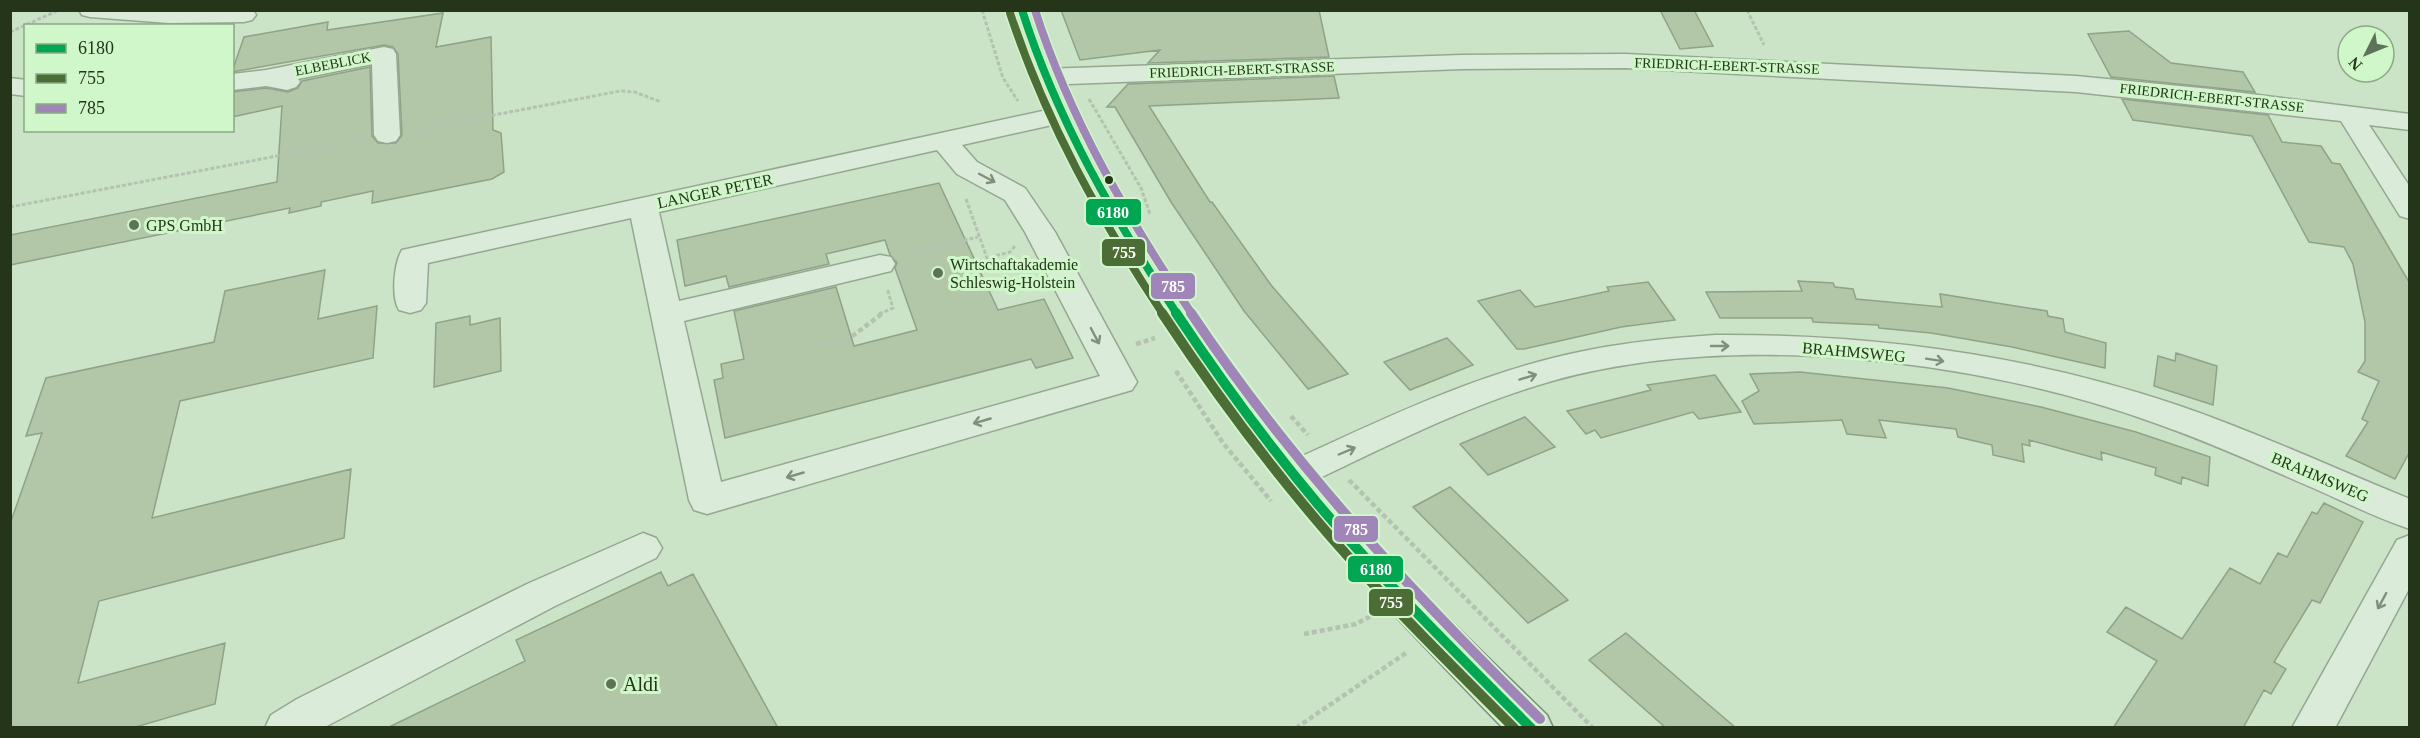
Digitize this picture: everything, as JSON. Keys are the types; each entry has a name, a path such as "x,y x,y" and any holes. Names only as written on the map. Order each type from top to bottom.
{"main road":[{"path":"1022,10 1043,76 1108,204 1151,273 1258,430 1294,475 1434,633 1532,728"}],"street":[{"path":"90,10 169,16 244,15"},
{"name":"FRIEDRICH-EBERT-STRASSE","path":"1043,76 1462,62 1625,61 2076,84 2211,97 2409,122"},
{"name":"ELBEBLICK","path":"234,82 266,78 312,84 384,71 387,135"},
{"name":"LANGER PETER","path":"410,303 413,257 1061,115"},
{"path":"2350,115 2409,210"},
{"path":"643,207 707,500 1120,382 1040,232 1015,195 967,168 944,141"},
{"path":"665,315 879,264"},
{"name":"BRAHMSWEG","path":"1294,475 1449,406 1524,378 1582,362 1644,352 1706,346 1845,349 2002,371 2128,402 2239,443 2409,515"},
{"path":"286,728 322,706 520,606 643,548"},
{"path":"2313,728 2409,549"}],"path":[{"path":"28,24 59,10"},
{"path":"1747,10 1776,67"},
{"path":"10,32 24,26"},
{"path":"1076,75 1141,188 1154,224"},
{"path":"10,207 620,91 635,92 661,102"},
{"path":"964,193 987,258 996,255"},
{"path":"911,253 978,237"},
{"path":"814,347 848,340 877,315 893,308 879,264"},
{"path":"1286,410 1329,459 1593,728"},
{"path":"1304,634 1356,624 1371,616"},
{"path":"1296,728 1406,653"}],"building":[{"path":"1061,10 1319,10 1329,57 1148,63 1160,50 1080,60"},
{"path":"1660,10 1694,10 1713,46 1680,49"},
{"path":"443,13 436,47 491,37 493,130 501,133 504,172 492,179 372,203 373,191 321,202 321,206 289,213 290,208 10,265 10,235 277,182 282,106 234,117 234,92 266,88 288,92 298,88 302,81 370,67 372,136 378,143 396,143 402,135 398,54 393,47 384,45 234,72 244,37 328,22 327,30"},
{"path":"2129,31 2171,63 2243,72 2255,92 2111,77 2088,34"},
{"path":"1334,76 1339,98 1149,106 1210,202 1271,285 1348,374 1308,389 1244,311 1171,202 1115,107 1107,107 1128,84"},
{"path":"2122,99 2268,115 2282,142 2321,146 2332,163 2340,164 2409,282 2409,453 2395,479 2346,456 2368,422 2362,419 2379,381 2358,372 2365,361 2365,322 2353,264 2344,247 2309,242 2252,136 2133,120"},
{"path":"939,183 998,310 1044,299 1073,358 1036,368 1031,359 725,438 714,380 723,378 721,364 744,359 734,311 836,287 854,346 917,330 895,268 897,263 890,255 885,240 826,254 829,264 729,287 726,276 685,286 677,240"},
{"path":"325,270 318,319 377,306 373,358 180,401 152,518 351,469 344,538 99,601 78,683 225,643 215,704 132,728 10,728 10,524 42,433 26,436 46,378 214,342 225,291"},
{"path":"1798,281 1833,283 1835,287 1853,289 1856,299 1942,307 1940,294 2047,311 2048,316 2063,319 2065,332 2106,343 2105,368 2012,347 1931,333 1879,328 1878,325 1813,322 1812,318 1720,318 1706,292 1802,291"},
{"path":"1648,282 1675,320 1621,327 1524,349 1517,349 1478,301 1520,290 1535,307 1609,291 1607,287"},
{"path":"470,316 470,325 500,318 501,371 434,387 436,323"},
{"path":"1447,338 1473,365 1410,390 1384,362"},
{"path":"2176,353 2217,366 2213,405 2154,386 2158,356 2175,361"},
{"path":"1800,372 1948,388 2041,407 2136,432 2210,457 2208,486 2182,477 2181,484 2155,475 2156,468 2101,452 2102,460 2029,440 2030,446 2022,444 2024,462 1993,455 1992,445 1958,437 1956,429 1879,420 1886,438 1847,434 1842,420 1754,424 1742,401 1759,391 1750,374"},
{"path":"1715,375 1741,412 1699,419 1693,412 1601,438 1595,430 1586,434 1567,411 1651,390 1647,385"},
{"path":"1525,417 1555,447 1488,475 1460,444"},
{"path":"1450,487 1568,600 1528,623 1413,507"},
{"path":"2324,503 2363,522 2320,603 2312,600 2274,662 2286,669 2271,694 2264,690 2243,728 2113,728 2157,661 2107,632 2126,607 2182,639 2230,568 2260,584 2278,553 2287,557 2312,512 2317,514"},
{"path":"661,572 668,586 693,574 778,728 387,728 525,661 516,640"},
{"path":"1626,633 1736,728 1666,728 1589,660"}],"transit line":[{"name":"6180","path":"1022,10 1033,45 1061,114 1094,179 1151,274 1235,398 1271,447 1347,537 1407,602 1531,728"},
{"name":"785","path":"1035,10 1073,111 1105,174 1160,266 1244,390 1299,462 1356,529 1447,626 1540,719"},
{"name":"755","path":"1010,13 1035,84 1083,184 1141,280 1208,380 1261,453 1335,542 1393,605 1514,728"}],"place":[{"name":"GPS GmbH","path":"134,225"},
{"name":"Wirtschaftakademie Schleswig-Holstein","path":"938,273"},
{"name":"Aldi","path":"611,684"}]}
